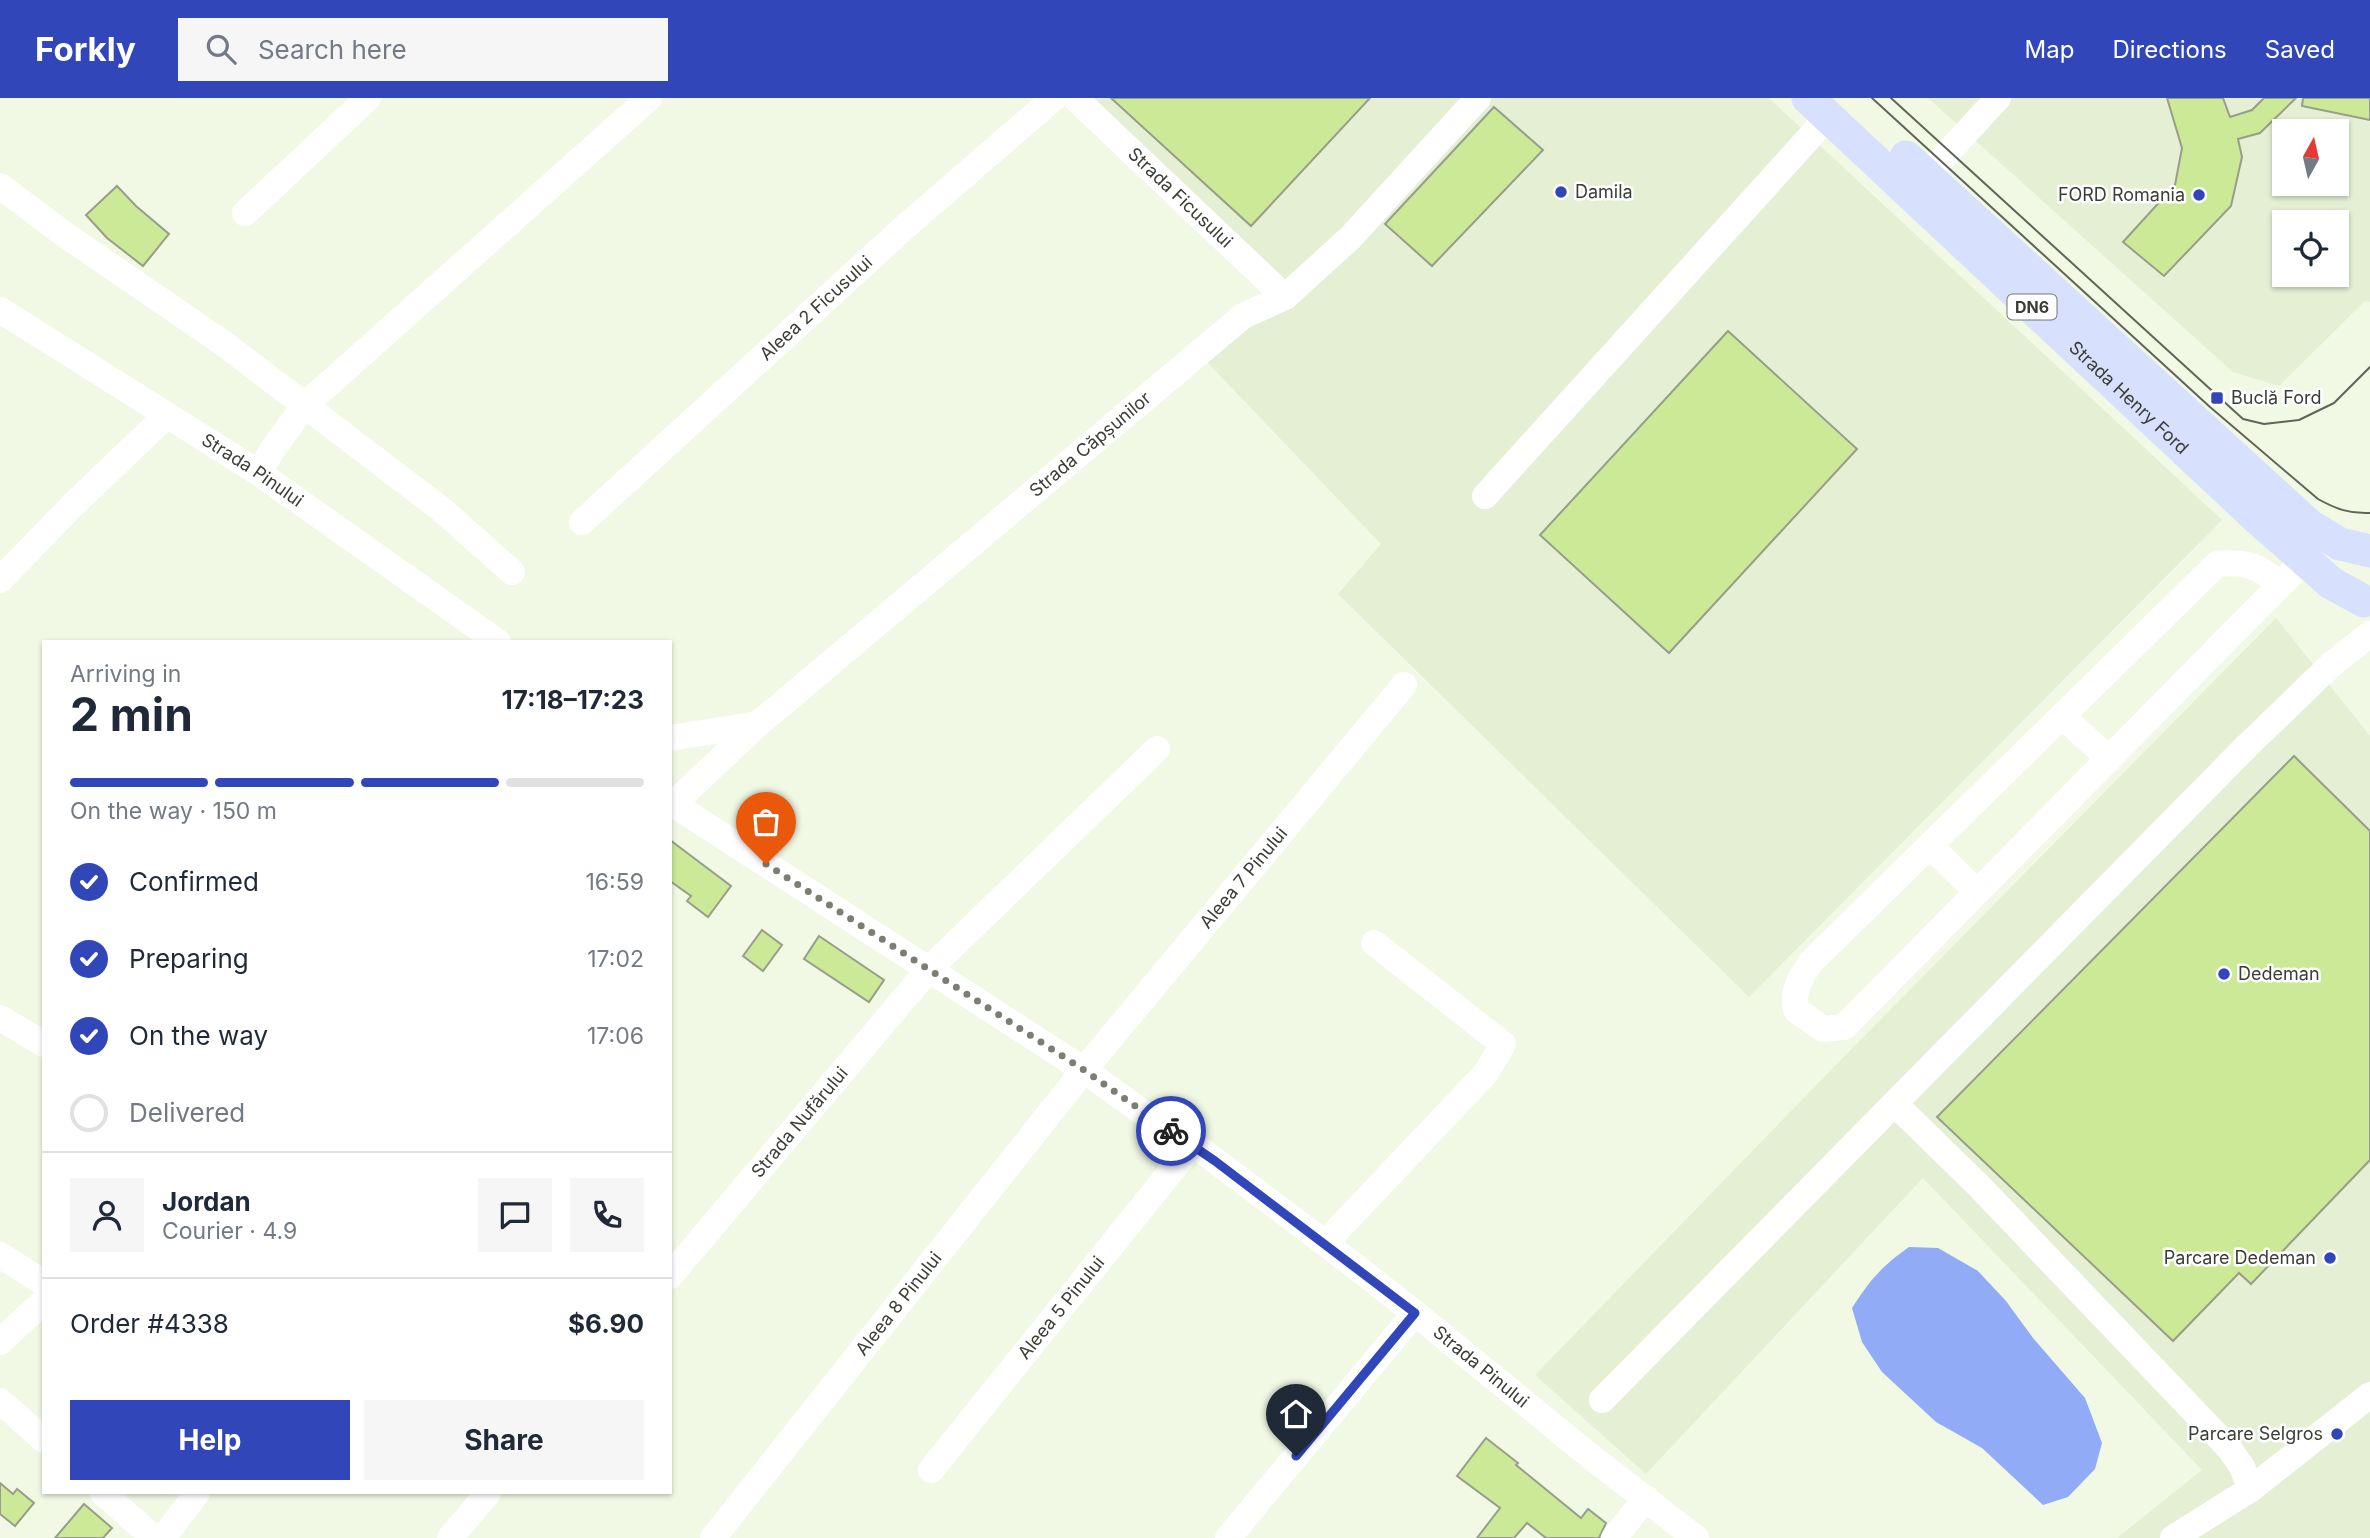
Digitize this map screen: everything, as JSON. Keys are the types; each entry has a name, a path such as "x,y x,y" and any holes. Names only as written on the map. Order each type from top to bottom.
{"main road":[{"name":"Strada Henry Ford","path":"1826,104 1926,176 2310,526 2340,544 2370,551"},
{"name":"Strada Henry Ford","path":"1826,104 2255,516 2331,583 2367,609"},
{"name":"Strada Henry Ford","path":"2367,609 2364,583 2370,566"}],"street":[{"path":"245,213 368,98"},
{"path":"259,473 272,450 305,405 649,98"},
{"name":"Aleea 2 Ficusului","path":"582,522 906,226 1055,98"},
{"name":"Strada Ficusului","path":"1076,98 1285,297"},
{"name":"Strada Căpșunilor","path":"672,803 758,724 1243,316 1285,297 1350,238 1478,98"},
{"path":"1926,176 1987,102"},
{"path":"1485,496 1826,104"},
{"path":"0,186 64,234 223,342 441,509 512,572"},
{"name":"Strada Pinului","path":"0,310 259,473 495,640"},
{"path":"0,580 167,415"},
{"path":"2280,584 2263,570 2238,564 2217,564 1811,962 1799,979 1793,996 1796,1010 1823,1029 1844,1027 2305,560"},
{"path":"1602,1400 1896,1105 2246,746 2331,665 2370,634"},
{"name":"Aleea 7 Pinului","path":"1084,1070 1404,685"},
{"path":"2062,716 2109,759"},
{"path":"672,738 758,724"},
{"name":"Strada Nufărului","path":"672,1274 929,969 1157,749"},
{"name":"Strada Pinului","path":"672,803 1084,1070 1149,1117 1193,1144 1415,1313 1590,1456 1696,1538"},
{"path":"1930,846 1977,892"},
{"path":"1325,1243 1486,1073 1503,1044 1374,943"},
{"path":"0,1018 42,1043"},
{"name":"Aleea 8 Pinului","path":"713,1538 1084,1070"},
{"path":"1896,1105 1979,1186 2229,1448 2252,1489"},
{"name":"Aleea 5 Pinului","path":"931,1470 1193,1144"},
{"path":"0,1255 42,1282"},
{"path":"0,1342 42,1303"},
{"path":"1228,1538 1415,1313"},
{"path":"2173,1538 2252,1489 2370,1395"},
{"path":"0,1401 42,1438"},
{"path":"104,1494 154,1538"},
{"path":"163,1538 196,1494"},
{"path":"450,1538 487,1494"},
{"path":"1614,1538 1646,1498"}],"shaded area":[{"path":"1089,98 1769,98 2222,520 1749,997 1338,594 1381,544 1206,361 1289,284"},
{"path":"1928,98 2370,98 2370,302 2365,301 2279,386 2233,372"},
{"path":"2276,618 2370,736 2370,1538 2117,1538 2202,1470 1923,1178 1646,1474 1535,1375"}],"water":[{"path":"1909,1247 1938,1248 1978,1271 2085,1398 2102,1443 2095,1469 2068,1497 2043,1505 1982,1448 1936,1422 1882,1372 1862,1342 1852,1308 1877,1274"}],"building":[{"path":"1111,98 1370,98 1251,226"},
{"name":"FORD Romania","path":"2167,98 2223,98 2230,117 2252,110 2264,98 2296,98 2260,133 2238,139 2242,157 2231,206 2164,276 2123,242 2175,185 2182,148"},
{"path":"2303,98 2370,98 2370,120 2302,106"},
{"path":"1494,107 1543,150 1432,266 1385,224"},
{"path":"117,186 169,234 143,266 107,238 86,215"},
{"path":"1728,331 1857,449 1669,653 1540,535"},
{"name":"Dedeman","path":"2294,756 2370,831 2370,1160 2251,1284 2239,1273 2173,1341 1937,1117"},
{"path":"672,842 731,886 708,917 687,901 691,896 672,882"},
{"path":"762,930 782,945 763,971 743,956"},
{"path":"819,936 884,980 869,1002 804,959"},
{"path":"1486,1438 1581,1518 1588,1509 1606,1523 1599,1538 1546,1538 1527,1523 1514,1538 1477,1538 1500,1508 1457,1476"},
{"path":"0,1483 13,1494 17,1489 34,1503 15,1526 0,1514"},
{"path":"84,1504 112,1528 103,1538 55,1538"}],"tram line":[{"path":"1872,98 2210,407 2318,499 2343,510 2370,513"},
{"path":"1891,98 2243,419 2264,424 2299,420 2334,403 2370,367"}],"way so far":[{"path":"766,864 1084,1070 1171,1131"}],"place":[{"name":"Damila","path":"1561,192"},
{"name":"FORD Romania","path":"2199,195"},
{"name":"Buclă Ford","path":"2217,398"},
{"name":"Dedeman","path":"2224,974"},
{"name":"Parcare Dedeman","path":"2330,1258"},
{"name":"Parcare Selgros","path":"2337,1434"}],"route":[{"path":"1171,1131 1193,1144 1415,1313 1296,1456"}]}
